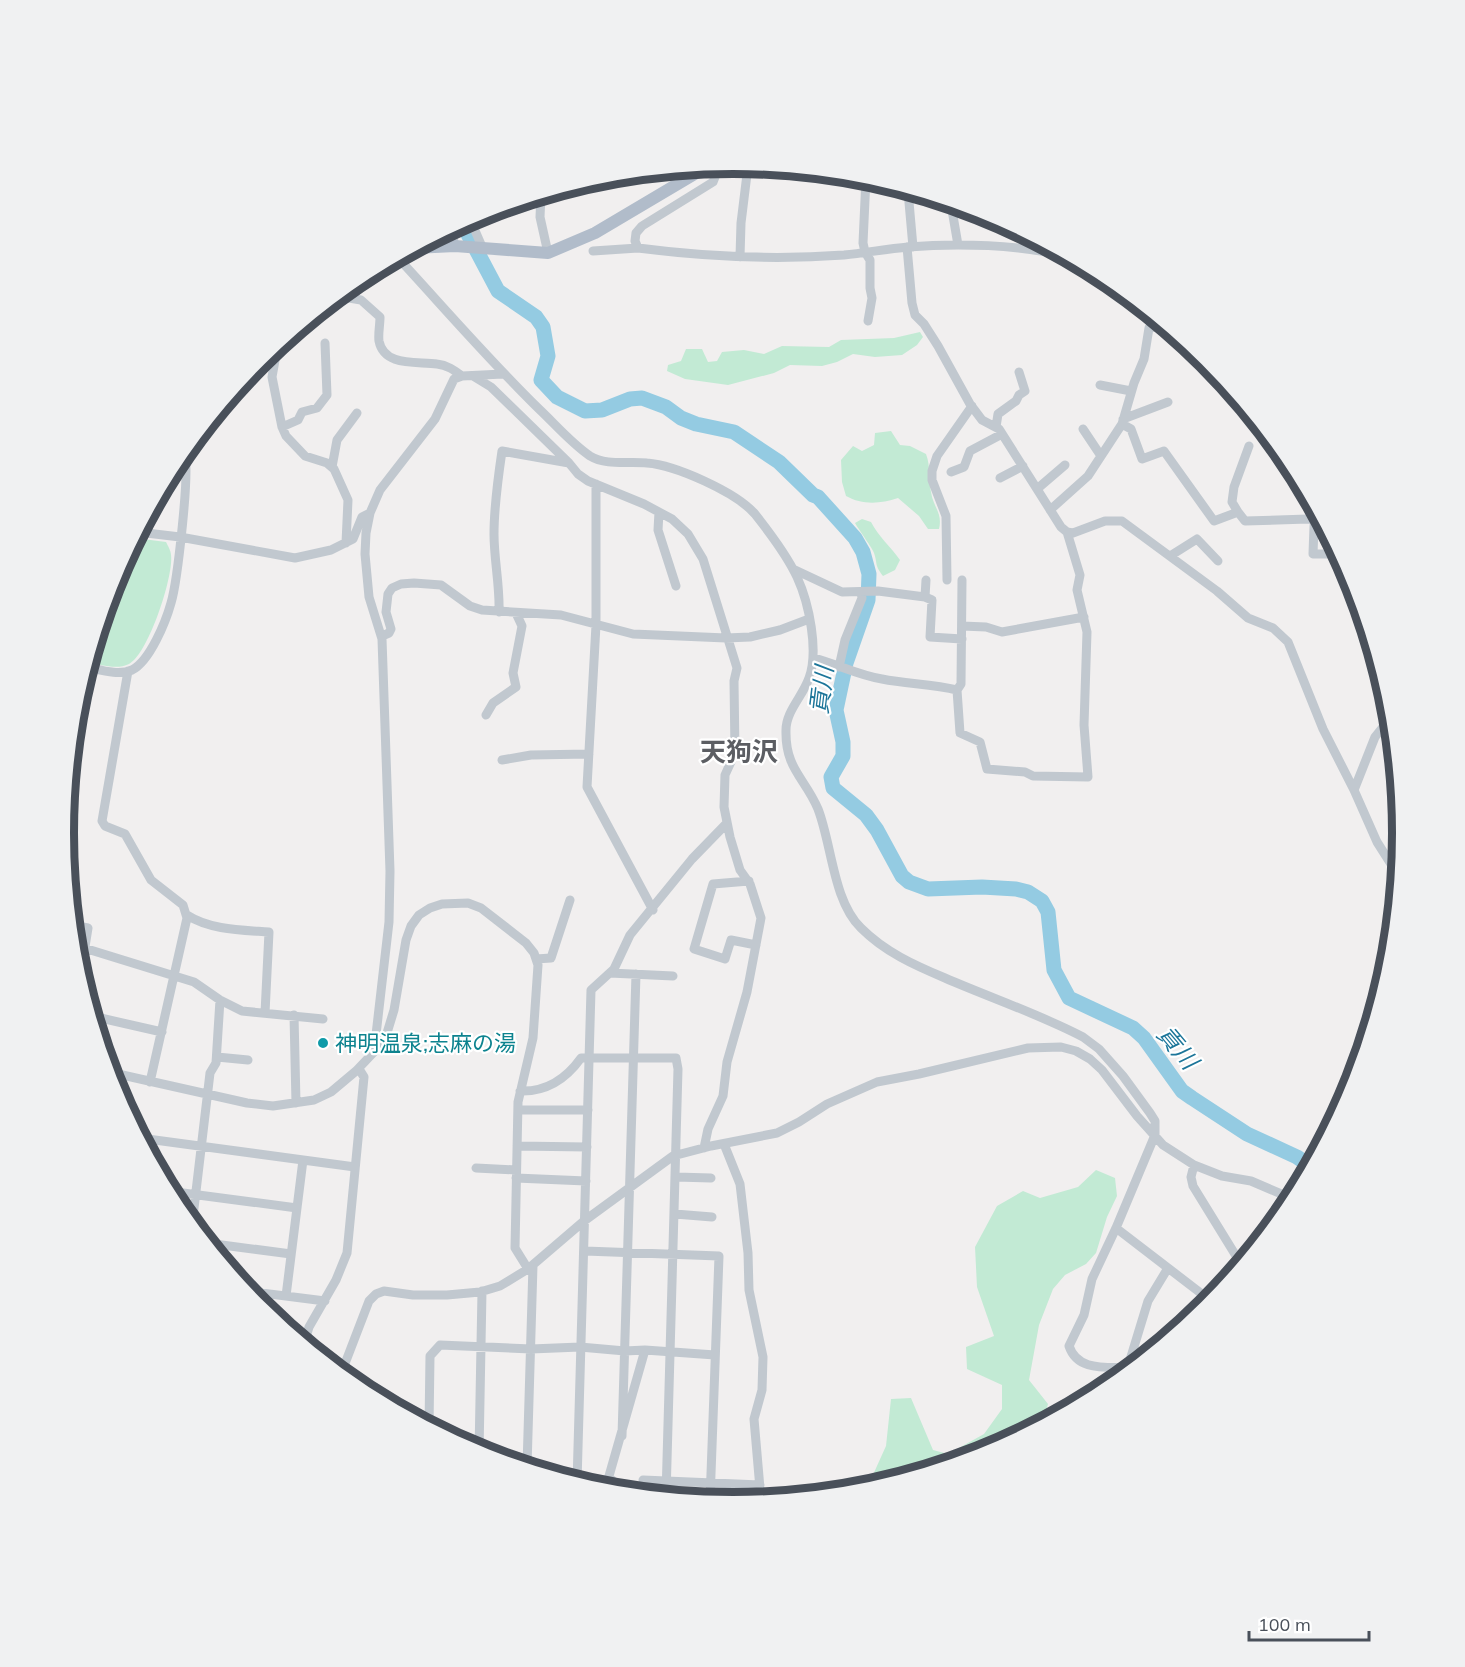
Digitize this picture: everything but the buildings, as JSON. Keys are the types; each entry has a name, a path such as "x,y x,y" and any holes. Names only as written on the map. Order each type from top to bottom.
{"main road":[{"path":"432,247 456,246 548,253 595,233 692,176"}],"street":[{"path":"638,248 635,241 636,233 642,226 713,182 714,175"},
{"path":"740,257 741,223 747,175"},
{"path":"866,188 863,243 870,260 872,298 868,321"},
{"path":"908,199 912,303 915,315 924,324 972,406 982,420 999,431 1061,527 1067,532 1080,575 1077,590 1087,632 1084,725 1088,777 1033,776 1025,772 987,769 980,742 960,733 957,690 962,684 962,580"},
{"path":"541,203 540,217 548,253"},
{"path":"952,212 958,245"},
{"path":"474,228 483,249"},
{"path":"453,237 456,246"},
{"path":"593,250 638,248 689,255 795,258 910,247 958,245 1040,251"},
{"path":"403,263 503,374 590,456 610,462 669,466 734,496 756,516 793,569 802,590 809,619 814,658 809,679 788,718 786,741 794,770 816,806 825,829 842,898 852,917 861,928 899,958 1083,1037 1099,1049 1123,1076 1155,1121 1155,1135 1092,1279 1084,1315 1069,1346 1072,1354 1079,1361 1092,1367 1117,1368"},
{"path":"349,298 361,300 380,317 379,340 382,350 390,358 450,367 462,376"},
{"path":"1050,510 1088,476 1122,421 1144,359 1149,328 1154,327"},
{"path":"282,427 298,420 302,412 317,408 327,395 325,343"},
{"path":"275,360 272,377 282,427 286,436 305,456 327,463 332,467 348,500 346,543"},
{"path":"999,431 998,414 1025,391 1019,372"},
{"path":"374,1052 389,922 390,871 382,636 369,597 365,554 370,513 380,490 435,419 454,380 462,376 503,374"},
{"path":"473,376 492,387 578,474 672,519 688,534 703,559 737,668 734,681 735,753 724,775 723,788 727,823 740,870 749,881 761,918 747,992 727,1062 723,1096 708,1129 704,1148"},
{"path":"1100,385 1131,392"},
{"path":"1122,421 1168,402"},
{"path":"947,580 946,516 932,480 932,471 937,456 972,406"},
{"path":"332,467 337,441 357,413"},
{"path":"1122,421 1131,429 1143,459 1164,451 1214,521 1238,512"},
{"path":"1083,429 1101,456"},
{"path":"951,472 964,467 970,451 999,431"},
{"path":"1249,446 1234,488 1232,502 1245,521 1310,517"},
{"path":"499,612 500,591 494,535 502,450 569,463"},
{"path":"1037,489 1065,465"},
{"path":"95,669 106,672 128,671 147,657 171,603 180,537 186,466"},
{"path":"1000,478 1023,466"},
{"path":"596,484 596,625 587,787 653,910"},
{"path":"659,512 658,530 676,586"},
{"path":"146,533 295,558 331,550 353,539 362,517 370,513"},
{"path":"1067,532 1079,531 1105,521 1122,521 1236,606 1248,618 1273,628 1288,642 1323,729 1377,842 1391,863"},
{"path":"1316,527 1313,554 1329,554"},
{"path":"1170,556 1197,538 1218,561"},
{"path":"793,569 842,592 878,591 926,597 932,600 930,637 962,639"},
{"path":"926,580 926,597"},
{"path":"382,636 389,633 391,629 386,612 388,594 392,588 401,584 435,583 470,606 499,612 561,615 633,634 750,637 780,630 809,619"},
{"path":"840,667 845,640 862,598 862,592"},
{"path":"486,715 493,703 516,687 513,673 522,626 516,613"},
{"path":"962,626 986,627 1002,632 1084,617"},
{"path":"814,658 883,679 957,690"},
{"path":"128,671 102,821 105,826 126,834 151,880 183,905 187,915 195,921 269,932 265,1012"},
{"path":"1354,790 1374,737 1383,726"},
{"path":"502,760 531,754 589,753"},
{"path":"574,1473 585,1251 591,990 614,969 630,935 653,910 692,859 727,823"},
{"path":"749,881 713,884 694,949 726,959 731,940 756,945"},
{"path":"536,959 551,958 570,900"},
{"path":"120,1075 247,1103 273,1106 314,1100 331,1092 359,1069 387,1033 391,1023 406,940 411,926 419,915 442,904 468,903 481,908 526,943 534,952 538,977 533,1038 520,1091 516,1174 515,1248 530,1267 531,1349 527,1460"},
{"path":"150,1082 187,915"},
{"path":"80,927 88,928 84,948 194,982 220,1000 242,1011 323,1019"},
{"path":"610,973 673,976"},
{"path":"622,1436 636,974"},
{"path":"194,1212 210,1073 217,1057 220,1000"},
{"path":"294,1015 296,1103"},
{"path":"100,1018 162,1032"},
{"path":"344,1365 369,1301 376,1294 384,1291 413,1295 447,1295 482,1292 500,1286 530,1267 584,1221 676,1155 777,1133 827,1104 877,1082 1028,1048 1046,1046 1077,1051 1102,1070 1137,1116 1163,1145 1194,1165 1222,1176 1251,1181 1283,1195"},
{"path":"217,1057 248,1060"},
{"path":"520,1091 548,1087 567,1073 581,1058 676,1058 678,1069 676,1177 666,1489"},
{"path":"306,1336 309,1327 343,1266 347,1253 364,1077 359,1069"},
{"path":"518,1110 588,1110"},
{"path":"149,1139 355,1167"},
{"path":"724,1144 740,1184 748,1253 749,1290 763,1357 762,1390 754,1419 760,1491"},
{"path":"517,1146 587,1148"},
{"path":"286,1296 303,1160"},
{"path":"1194,1165 1191,1177 1193,1186 1237,1257"},
{"path":"476,1168 586,1181"},
{"path":"676,1177 711,1178"},
{"path":"180,1192 297,1208"},
{"path":"675,1214 712,1217"},
{"path":"1116,1228 1202,1294"},
{"path":"218,1244 291,1254"},
{"path":"585,1251 719,1256 711,1492"},
{"path":"1131,1358 1148,1301 1168,1268"},
{"path":"260,1292 325,1301"},
{"path":"478,1441 482,1292"},
{"path":"429,1418 430,1356 440,1345 531,1349 580,1347 716,1355"},
{"path":"605,1480 610,1480 645,1350"},
{"path":"642,1480 760,1485"}],"green space":[{"path":"920,332 923,337 917,345 902,355 875,357 853,354 822,366 790,365 774,373 728,385 685,379 667,371 668,365 681,361 686,349 702,349 708,362 717,361 722,352 744,350 764,354 782,346 829,347 841,340 894,338"},
{"path":"891,431 900,445 910,446 926,454 932,497 940,519 939,529 928,529 919,516 898,498 871,503 846,496 842,482 841,460 853,446 862,451 874,445 875,433"},
{"path":"862,519 871,522 900,560 895,570 883,576 877,567 873,551 855,523"},
{"path":"143,539 166,542 171,565 168,580 158,614 144,646 129,664 104,666 96,664 108,622 141,542"},
{"path":"1096,1170 1115,1178 1117,1196 1107,1217 1096,1253 1086,1264 1065,1275 1053,1289 1039,1325 1029,1380 1048,1404 1045,1413 1024,1425 944,1458 872,1477 886,1446 891,1399 911,1398 933,1450 948,1454 984,1434 1002,1409 1002,1385 967,1369 966,1347 994,1336 977,1287 975,1247 997,1206 1023,1191 1040,1198 1078,1187"}],"waterway":[{"name":"貢川","path":"466,231 498,291 536,317 543,327 548,356 541,380 557,397 585,411 602,410 630,399 642,398 666,407 681,418 696,424 734,432 779,462 813,495 818,497 855,538 863,552 869,574 868,600 846,663 836,710 843,742 843,756 831,777 833,788 866,815 877,830 902,876 909,882 928,889 982,887 1016,889 1028,892 1042,901 1048,912 1054,970 1069,998 1133,1028 1144,1038 1182,1091 1247,1134 1304,1162"}],"place":[{"name":"神明温泉;志麻の湯","path":"323,1043"}],"district":[{"name":"天狗沢","path":"739,751"}]}
